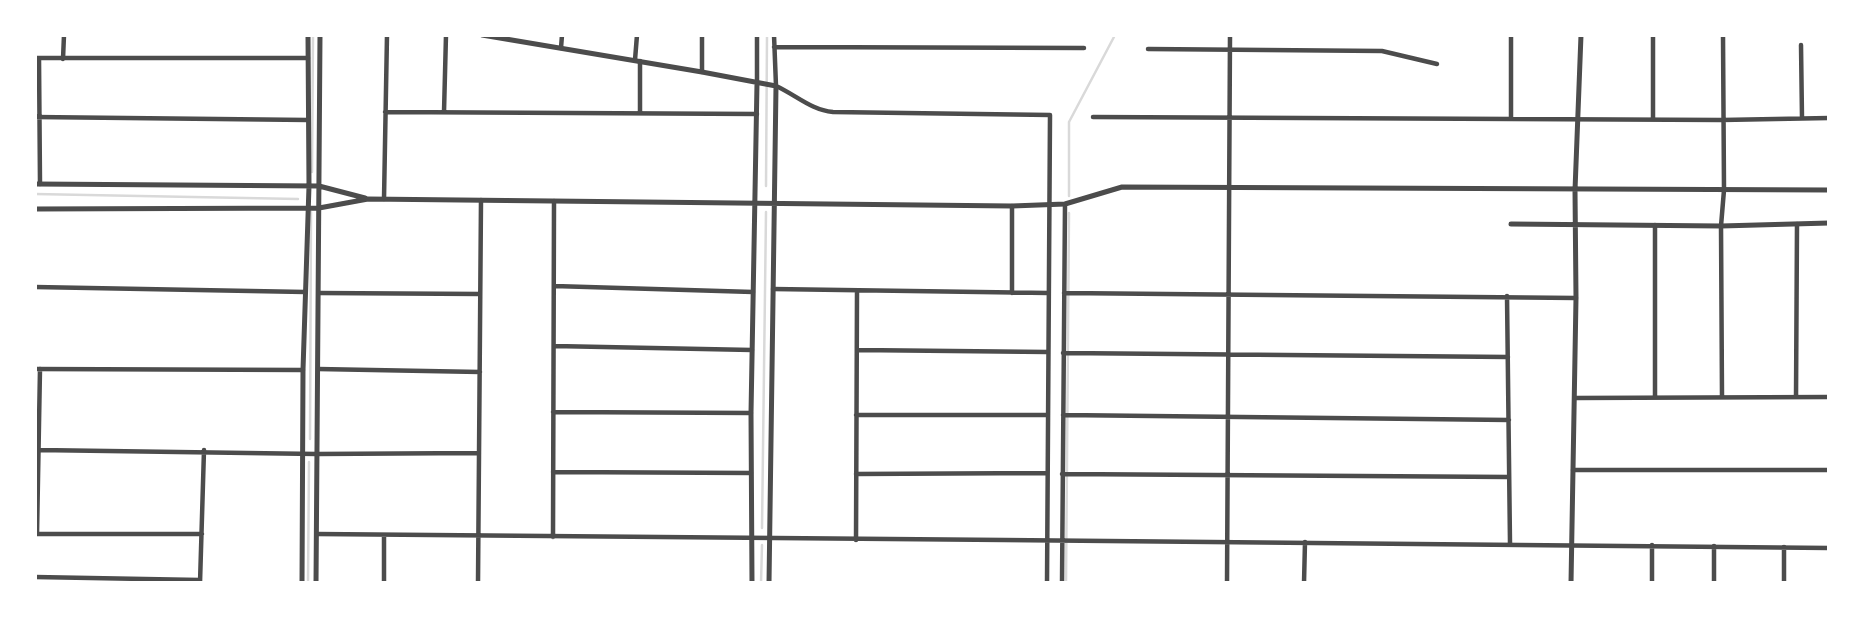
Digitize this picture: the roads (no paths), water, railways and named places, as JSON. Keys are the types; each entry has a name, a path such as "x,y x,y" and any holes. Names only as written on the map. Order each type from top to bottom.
{"street":[{"path":"64,35 64,59"},
{"path":"302,583 303,370 309,186 308,35"},
{"path":"316,583 320,35"},
{"path":"384,199 387,35"},
{"path":"444,112 446,35"},
{"path":"482,35 776,86 815,109 833,112 1050,115 1047,583"},
{"path":"561,48 562,35"},
{"path":"637,35 640,113"},
{"path":"702,35 702,72"},
{"path":"752,583 751,413 758,35"},
{"path":"769,583 776,86 774,35"},
{"path":"1227,583 1230,35"},
{"path":"1511,35 1511,117"},
{"path":"1571,583 1576,298 1574,190 1581,35"},
{"path":"1653,35 1653,118"},
{"path":"1722,397 1723,35"},
{"path":"1801,45 1802,118"},
{"path":"774,47 1084,48"},
{"path":"1148,49 1382,51 1437,64"},
{"path":"308,58 37,58 38,184 319,186 368,199"},
{"path":"385,112 758,114"},
{"path":"37,117 308,120"},
{"path":"1093,117 1722,120 1829,118"},
{"path":"35,209 307,209 368,199 1012,206 1065,204 1122,187 1829,190"},
{"path":"478,583 481,200"},
{"path":"553,537 554,201"},
{"path":"1062,583 1065,204"},
{"path":"1012,206 1012,293"},
{"path":"1511,224 1721,226 1829,223"},
{"path":"1796,397 1797,224"},
{"path":"1655,225 1655,396"},
{"path":"554,286 753,292"},
{"path":"35,288 305,292"},
{"path":"774,289 1048,293"},
{"path":"856,540 857,292"},
{"path":"319,293 480,294"},
{"path":"1064,293 1576,298"},
{"path":"1507,296 1510,543"},
{"path":"554,346 752,350"},
{"path":"857,350 1047,352"},
{"path":"1063,353 1508,357"},
{"path":"202,534 36,534 37,369 303,370"},
{"path":"318,369 480,372"},
{"path":"1575,398 1829,397"},
{"path":"553,412 751,413"},
{"path":"856,415 1047,415"},
{"path":"1063,415 1508,420"},
{"path":"38,450 204,450 317,454 479,453"},
{"path":"35,577 200,581 204,450"},
{"path":"1573,470 1829,470"},
{"path":"553,472 751,473"},
{"path":"856,474 1047,473"},
{"path":"1062,474 1509,477"},
{"path":"317,534 1829,548"},
{"path":"384,535 384,583"},
{"path":"1304,583 1305,542"},
{"path":"1652,545 1652,583"},
{"path":"1714,546 1714,583"},
{"path":"1784,547 1784,583"}],"waterway":[{"path":"312,172 313,35"},
{"path":"766,186 767,35"},
{"path":"1069,196 1069,122 1115,35"},
{"path":"35,194 298,199"},
{"path":"310,439 311,212"},
{"path":"762,528 766,212"},
{"path":"1066,583 1069,213"},
{"path":"308,583 309,462"},
{"path":"761,583 762,545"}]}
